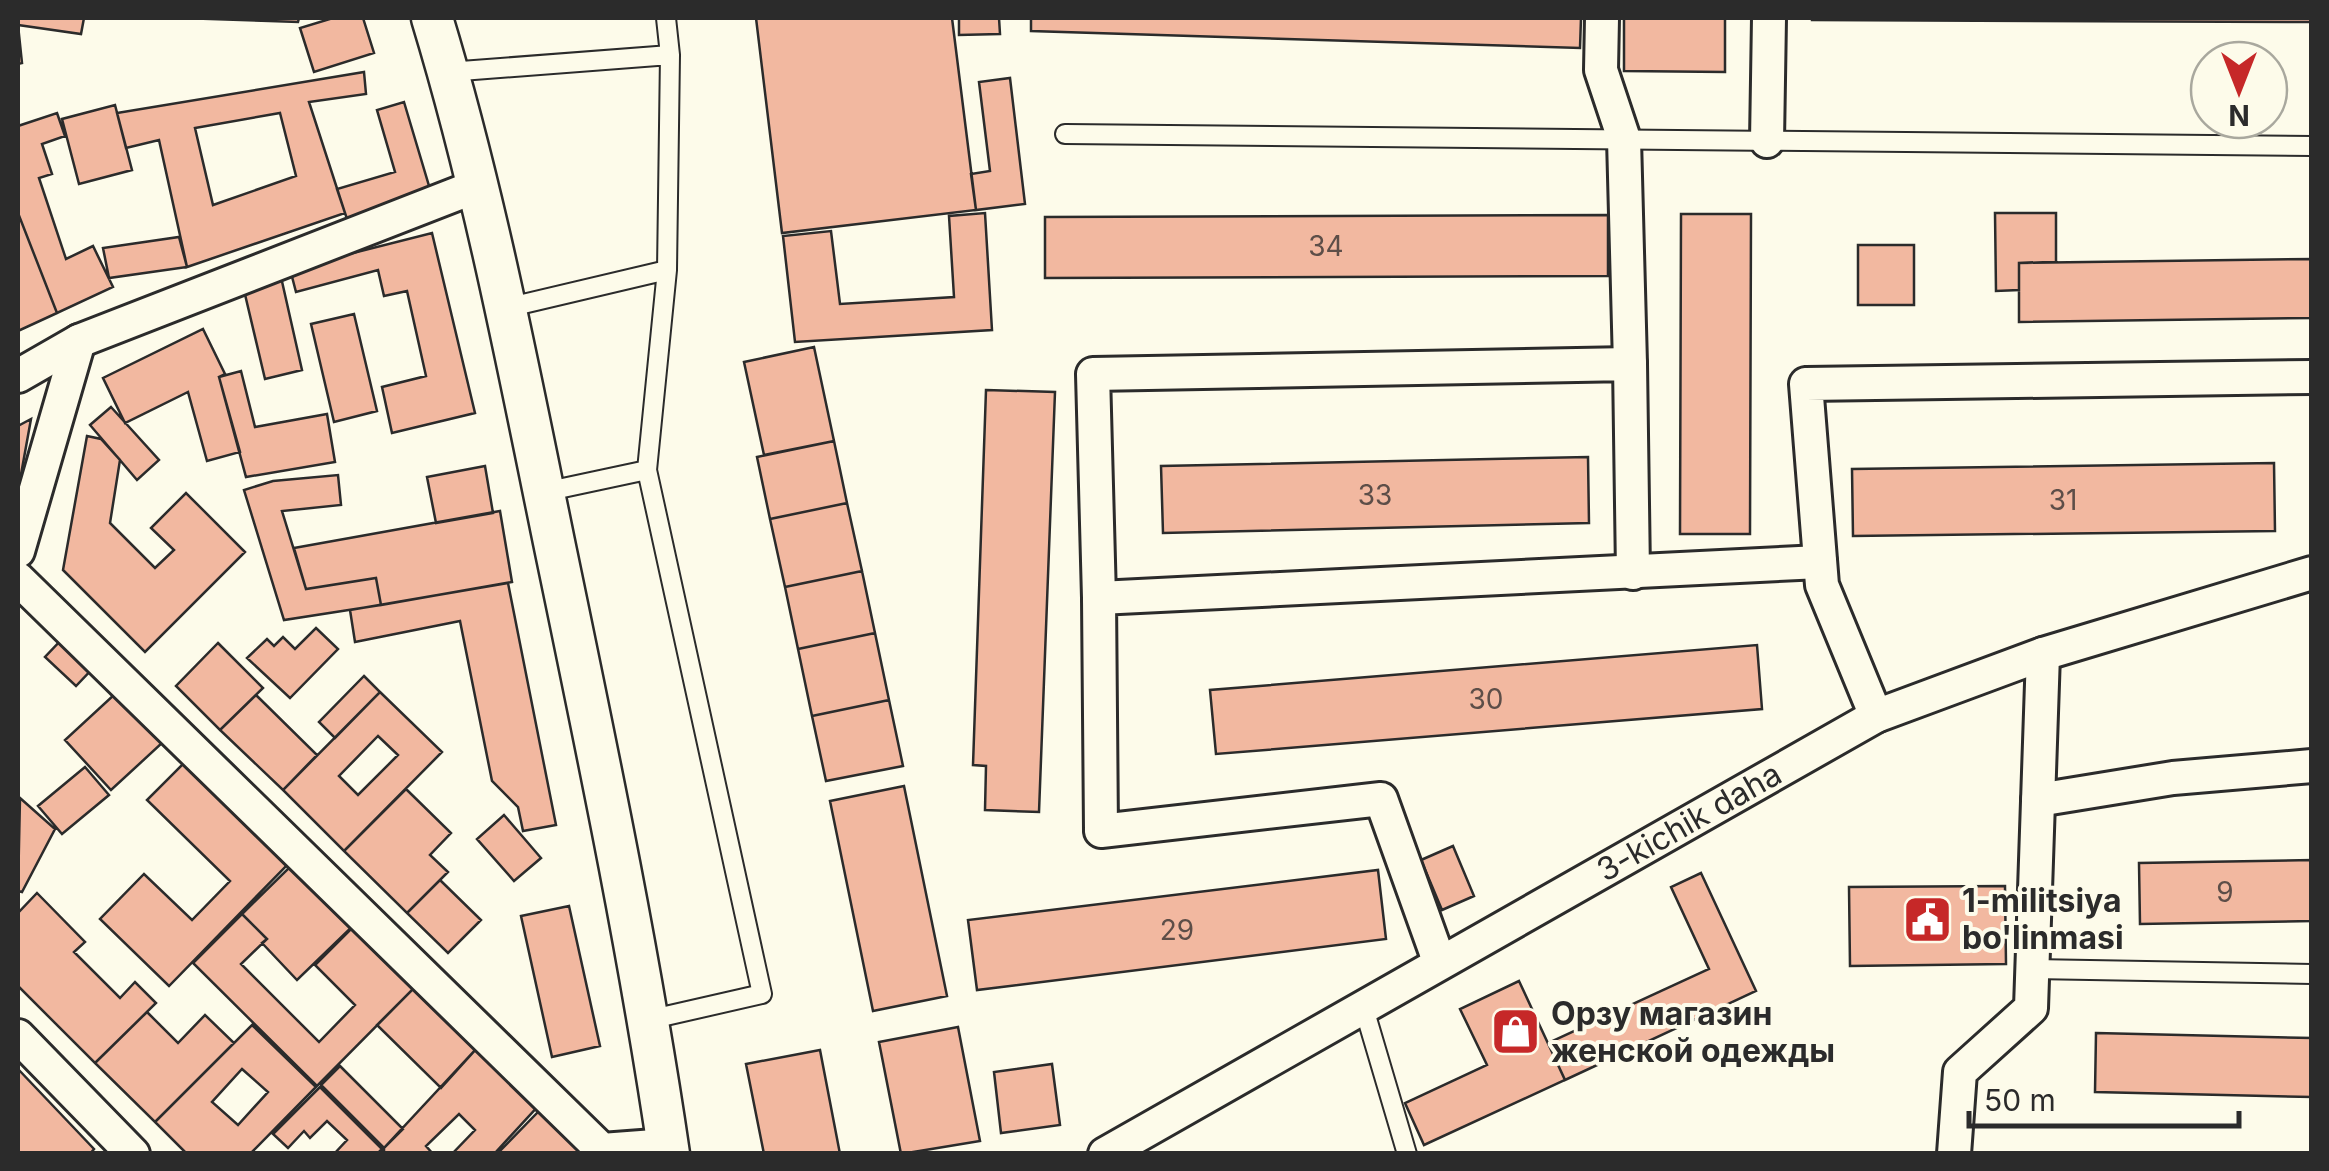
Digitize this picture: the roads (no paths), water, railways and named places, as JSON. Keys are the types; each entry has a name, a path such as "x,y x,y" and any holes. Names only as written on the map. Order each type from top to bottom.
{"street":[{"path":"18,579 602,1150 669,1149 596,742 544,492 477,186 432,18"},
{"path":"1602,18 1601,70 1624,139 1633,574"},
{"path":"1767,141 1769,18"},
{"path":"18,376 79,341 477,186"},
{"path":"18,551 79,341"},
{"path":"1440,962 1381,799 1101,831 1093,374 1630,364"},
{"path":"1876,716 1822,585 1806,384 2312,377"},
{"path":"1099,598 1820,562"},
{"name":"3-kichik daha","path":"1105,1154 1876,716 2043,654 2312,573"},
{"path":"1954,1154 1960,1072 2032,1008 2043,654"},
{"path":"2038,800 2173,778 2312,766"},
{"path":"18,1036 133,1154"}],"lane":[{"path":"646,1020 762,994 647,470 667,270 670,55 666,18"},
{"path":"448,72 670,55"},
{"path":"1065,134 2312,146"},
{"path":"505,308 667,270"},
{"path":"544,492 647,470"},
{"path":"2033,969 2312,974"},
{"path":"1364,1005 1407,1154"}],"place":[{"name":"1-militsiya bo'linmasi","path":"1927,919"},
{"name":"Орзу магазин женской одежды","path":"1516,1032"}]}
